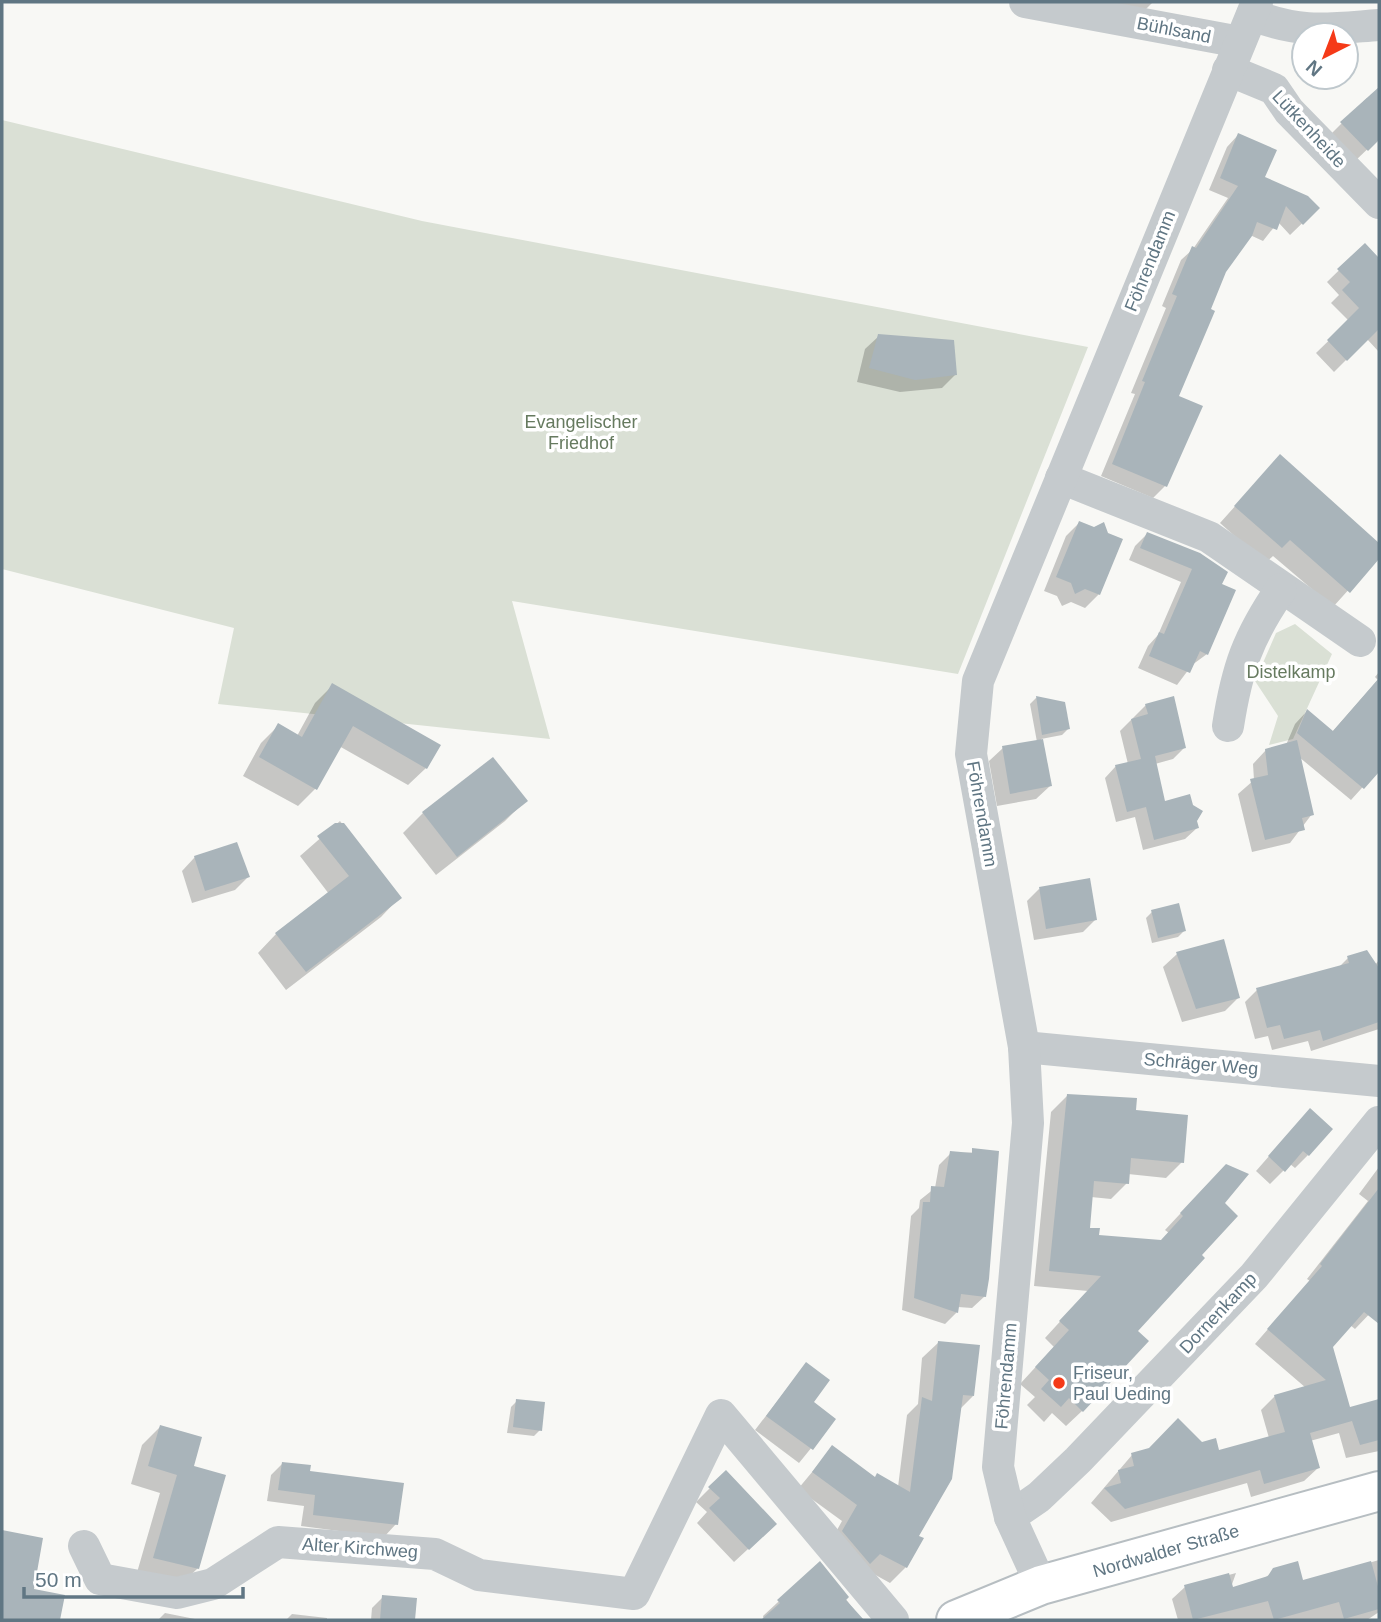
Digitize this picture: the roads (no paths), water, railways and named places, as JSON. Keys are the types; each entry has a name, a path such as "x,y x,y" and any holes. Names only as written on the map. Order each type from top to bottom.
{"main road":[{"name":"Nordwalder Straße","path":"956,1620 1041,1585 1379,1491"}],"street":[{"name":"Bühlsand","path":"1025,2 1244,32 1284,27 1314,30 1379,25"},
{"name":"Lütkenheide","path":"1244,32 1274,89 1289,111 1379,204"},
{"name":"Föhrendamm","path":"1041,1585 1010,1517 998,1467 1028,1123 1024,1047 971,754 978,681 1244,32"},
{"path":"1061,478 1209,537 1360,641"},
{"path":"1228,726 1236,675 1256,626 1281,589"},
{"name":"Schräger Weg","path":"1024,1047 1379,1080"},
{"name":"Dornenkamp","path":"1010,1517 1039,1497 1078,1460 1254,1276 1379,1122"},
{"name":"Alter Kirchweg","path":"84,1546 100,1579 177,1593 212,1584 278,1542 435,1554 479,1575 634,1594 722,1415 893,1620"}],"place":[{"name":"Friseur, Paul Ueding","path":"1059,1383"}],"park label":[{"name":"Evangelischer Friedhof","path":"581,432"},
{"name":"Distelkamp","path":"1291,672"}]}
